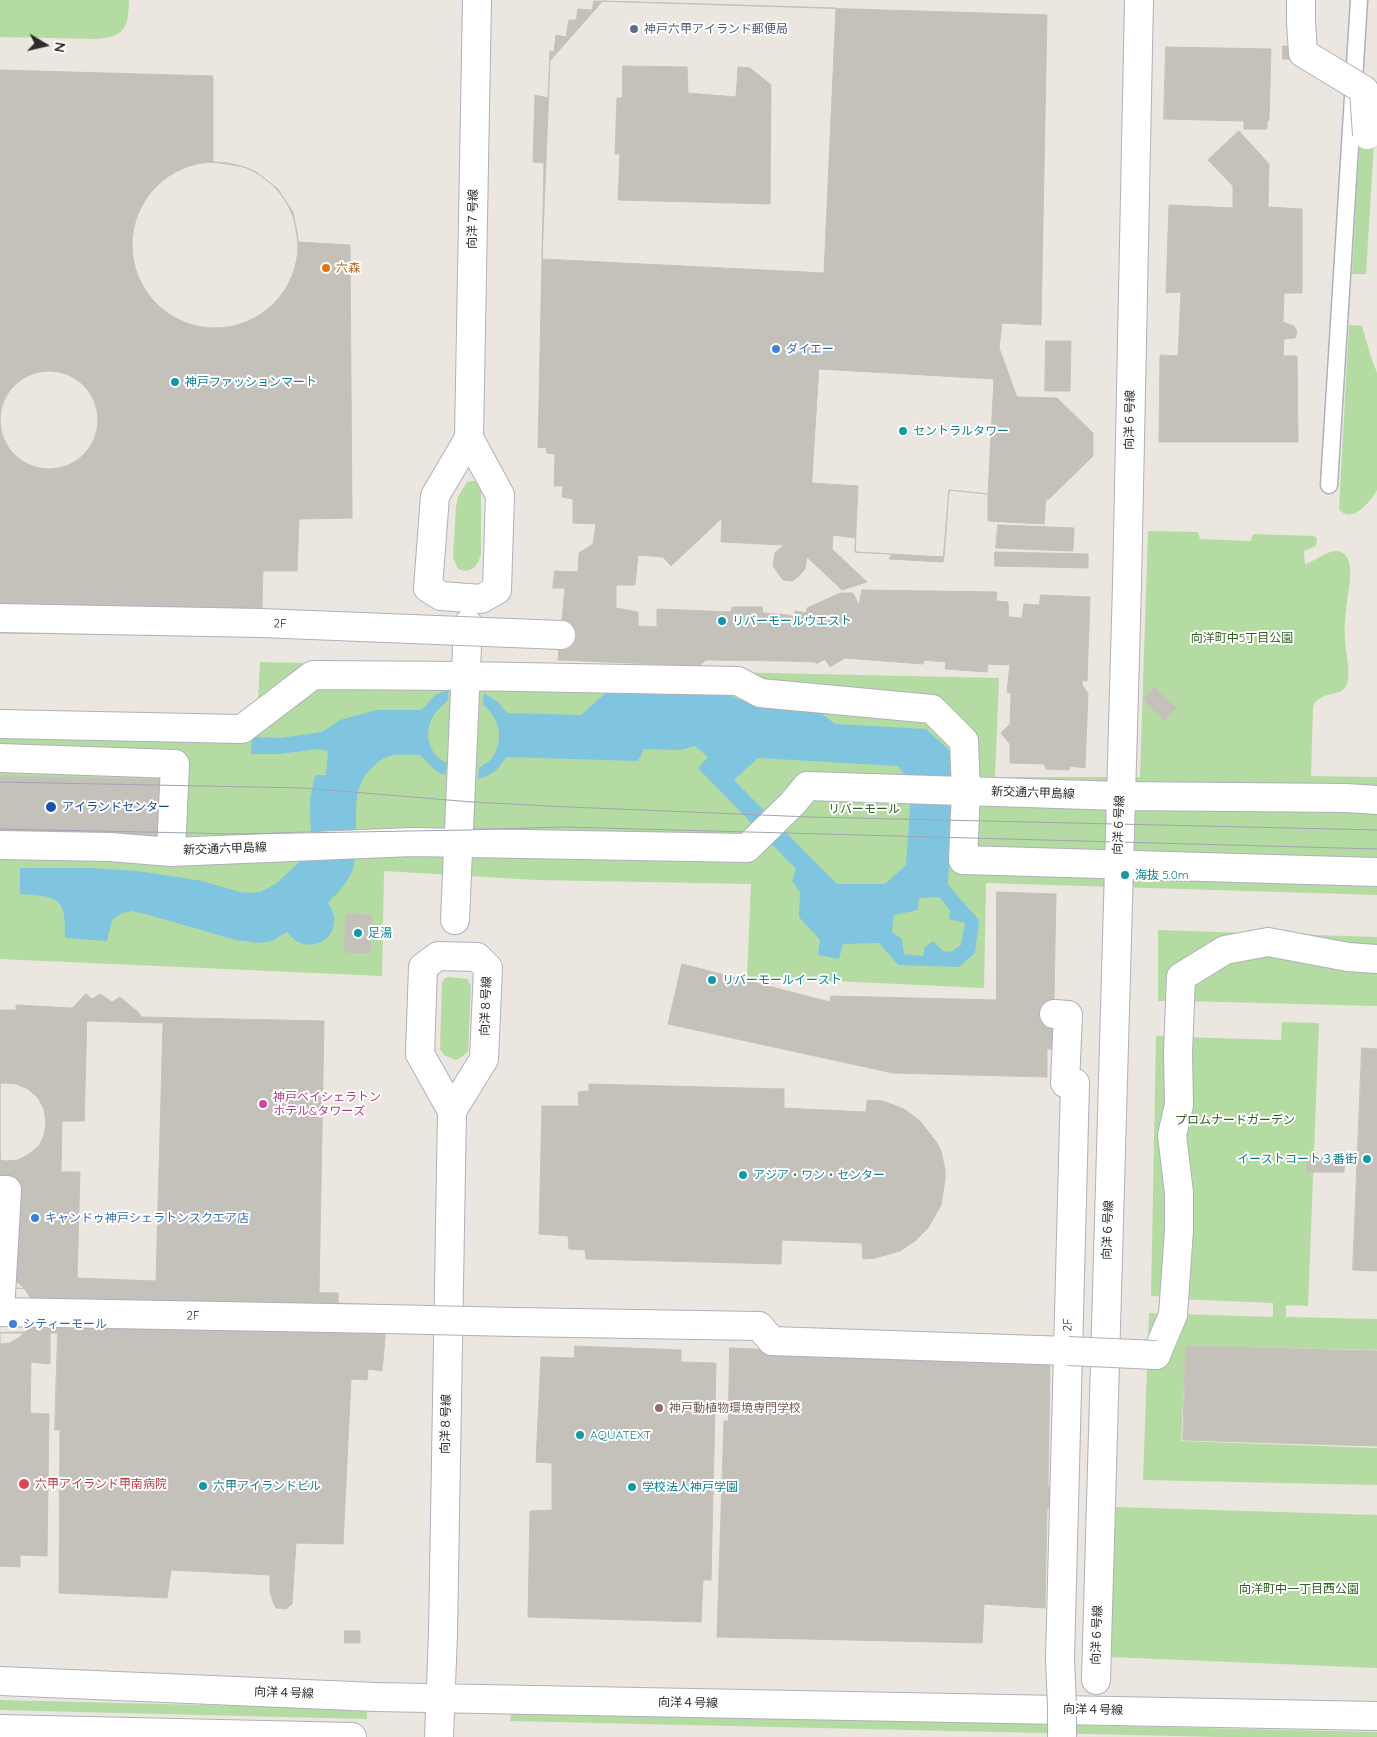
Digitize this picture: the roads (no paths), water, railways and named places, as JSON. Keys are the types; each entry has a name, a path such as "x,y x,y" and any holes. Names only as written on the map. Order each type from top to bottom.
{"street":[{"name":"向洋７号線","path":"469,438 500,495 497,590 481,599 441,596 428,588 435,496 469,438 477,0"},
{"name":"向洋６号線","path":"1096,1680 1127,585 1139,0"},
{"path":"1301,11 1302,53 1364,90 1366,135 1377,141"},
{"name":"2F","path":"0,618 261,623 561,635"},
{"path":"455,920 468,624"},
{"path":"0,724 242,729 313,675 738,681 760,693 932,709 964,741 961,791 963,860 1377,872"},
{"path":"95,761 97,726"},
{"name":"新交通六甲島線","path":"0,758 175,764 171,852 412,842 747,848 793,803 807,786 1120,796 1346,798 1377,800"},
{"path":"0,845 110,848 171,852"},
{"name":"2F","path":"0,1190 7,1190 0,1312 759,1326 772,1341 1156,1355 1173,1315 1179,1230 1179,1193 1172,1135 1179,1106 1178,1053 1181,977 1225,950 1268,942 1348,957 1377,959"},
{"name":"向洋８号線","path":"439,1737 443,1624 452,1111 420,1054 423,967 438,956 477,957 488,968 484,1059 452,1111"},
{"name":"2F","path":"1054,1014 1068,1015 1065,1083 1076,1083 1060,1659 1062,1737"},
{"name":"向洋４号線","path":"0,1681 376,1697 1377,1716"},
{"path":"0,1729 352,1737"}],"lane":[{"path":"1330,485 1358,0"}],"water":[{"path":"611,688 727,692 734,698 760,706 821,713 835,724 926,729 951,752 952,805 948,885 979,920 975,953 959,967 898,965 879,943 843,944 839,959 818,955 820,940 799,917 800,892 792,881 796,869 698,768 708,757 695,746 680,750 644,749 638,761 506,757 495,771 488,776 478,779 479,768 492,758 496,751 499,736 493,716 483,705 484,693 498,702 507,713 581,715","holes":["758,758 898,766 909,780 910,808 906,865 885,884 837,884 734,780","939,897 950,910 949,919 965,923 961,945 951,952 943,951 933,941 925,947 923,956 904,954 902,939 892,932 894,915 918,910 919,898"]},
{"path":"449,689 448,700 432,719 428,733 431,747 435,754 447,763 445,775 436,771 420,755 388,756 366,774 360,785 357,798 354,865 347,881 328,903 333,914 334,924 331,933 324,940 316,944 296,941 287,932 272,941 259,943 236,940 132,911 122,913 112,920 107,941 65,938 64,914 58,901 44,896 20,894 20,868 89,868 138,871 202,881 240,892 260,892 277,883 299,862 311,836 310,799 315,775 326,775 328,751 319,749 279,754 251,754 252,737 280,738 322,732 340,720 376,710 422,710 435,695"}],"tram line":[{"path":"0,782 305,788 472,802 810,817 1377,830"},
{"path":"0,829 240,834 564,827 1377,849"}],"place":[{"name":"神戸六甲アイランド郵便局","path":"634,29"},
{"name":"六森","path":"326,268"},
{"name":"ダイエー","path":"776,349"},
{"name":"神戸ファッションマート","path":"175,382"},
{"name":"セントラルタワー","path":"903,431"},
{"name":"リバーモールウエスト","path":"722,621"},
{"name":"アイランドセンター","path":"51,807"},
{"name":"海抜 5.0m","path":"1125,875"},
{"name":"足湯","path":"358,933"},
{"name":"リバーモールイースト","path":"712,980"},
{"name":"神戸ベイシェラトン ホテル&タワーズ","path":"263,1104"},
{"name":"イーストコート３番街","path":"1367,1159"},
{"name":"アジア・ワン・センター","path":"743,1175"},
{"name":"キャンドゥ神戸シェラトンスクエア店","path":"35,1218"},
{"name":"シティーモール","path":"13,1324"},
{"name":"神戸動植物環境専門学校","path":"659,1408"},
{"name":"AQUATEXT","path":"580,1435"},
{"name":"六甲アイランド甲南病院","path":"24,1484"},
{"name":"六甲アイランドビル","path":"203,1486"},
{"name":"学校法人神戸学園","path":"632,1487"}],"park label":[{"name":"向洋町中5丁目公園","path":"1242,638"},
{"name":"リバーモール","path":"864,809"},
{"name":"プロムナードガーデン","path":"1235,1120"},
{"name":"向洋町中一丁目西公園","path":"1299,1589"}]}
